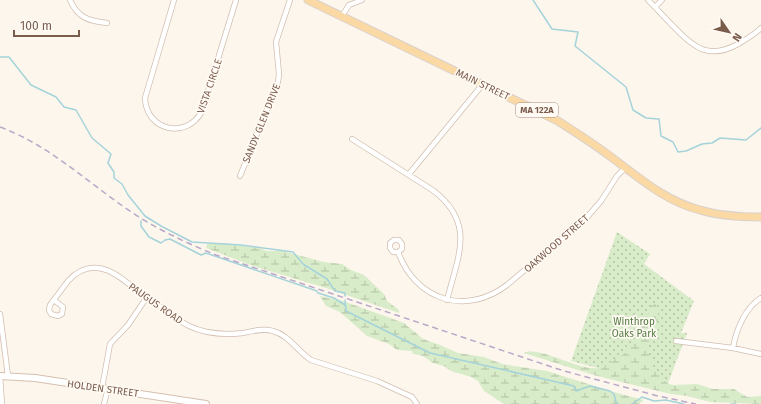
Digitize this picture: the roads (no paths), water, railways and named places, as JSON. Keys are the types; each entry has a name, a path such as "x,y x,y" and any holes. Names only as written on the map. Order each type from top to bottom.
{"main road":[{"name":"MAIN STREET","path":"308,0 483,84 558,122 592,143 654,189 693,208 728,216 761,217"},
{"name":"HOLDEN STREET","path":"0,376 36,378 206,404"}],"street":[{"path":"70,0 74,9 84,18 92,21 107,23"},
{"name":"VISTA CIRCLE","path":"174,0 145,98 146,108 153,119 161,125 173,129 183,128 190,124 196,120 202,111 236,0"},
{"name":"SANDY GLEN DRIVE","path":"240,176 278,80 276,42 290,0"},
{"path":"342,16 349,6 362,0"},
{"path":"648,0 690,43 706,51 714,52 726,50 749,37 761,28"},
{"path":"655,7 662,0"},
{"path":"408,174 483,84"},
{"path":"352,139 408,174 444,200 452,210 460,227 461,241 447,300 432,294 420,285 407,270 398,252"},
{"name":"OAKWOOD STREET","path":"447,300 461,302 480,300 495,294 515,279 588,216 601,201 617,176 625,168"},
{"name":"PAUGUS ROAD","path":"54,300 68,281 76,274 86,269 96,268 110,271 185,324 205,331 234,334 262,330 276,332 288,339 308,358 320,364 377,381 412,397 417,404"},
{"path":"104,404 107,354 110,344 128,325 147,297"},
{"path":"733,348 738,330 746,314 761,298"},
{"path":"0,314 8,376"},
{"path":"676,341 733,348 761,354"},
{"path":"0,376 2,404"}],"waterway":[{"path":"533,0 552,29 578,32 575,46 626,87 633,110 646,118 659,119 661,136 673,142 678,152 686,151 702,144 712,143 720,138 746,140 761,128"},
{"path":"0,57 9,57 31,85 56,97 64,107 76,110 92,138 111,154 108,163 114,172 114,178 122,184 128,195 145,216 192,242 241,245 293,252 303,264 327,279 335,291 345,293 345,296"},
{"path":"141,221 141,226 149,237 161,243 170,239 201,255 206,253 317,291 318,293 334,298 345,305"},
{"path":"345,300 346,311 430,353 574,386 576,391 590,386 610,391 614,394 618,404"},
{"path":"632,404 642,397 654,401 666,400 684,404"},
{"path":"731,404 736,404"}],"railway":[{"path":"0,127 19,135 54,156 139,217 176,238 216,255 564,371 658,396 696,404"}],"park label":[{"name":"Winthrop Oaks Park","path":"634,326"}]}
